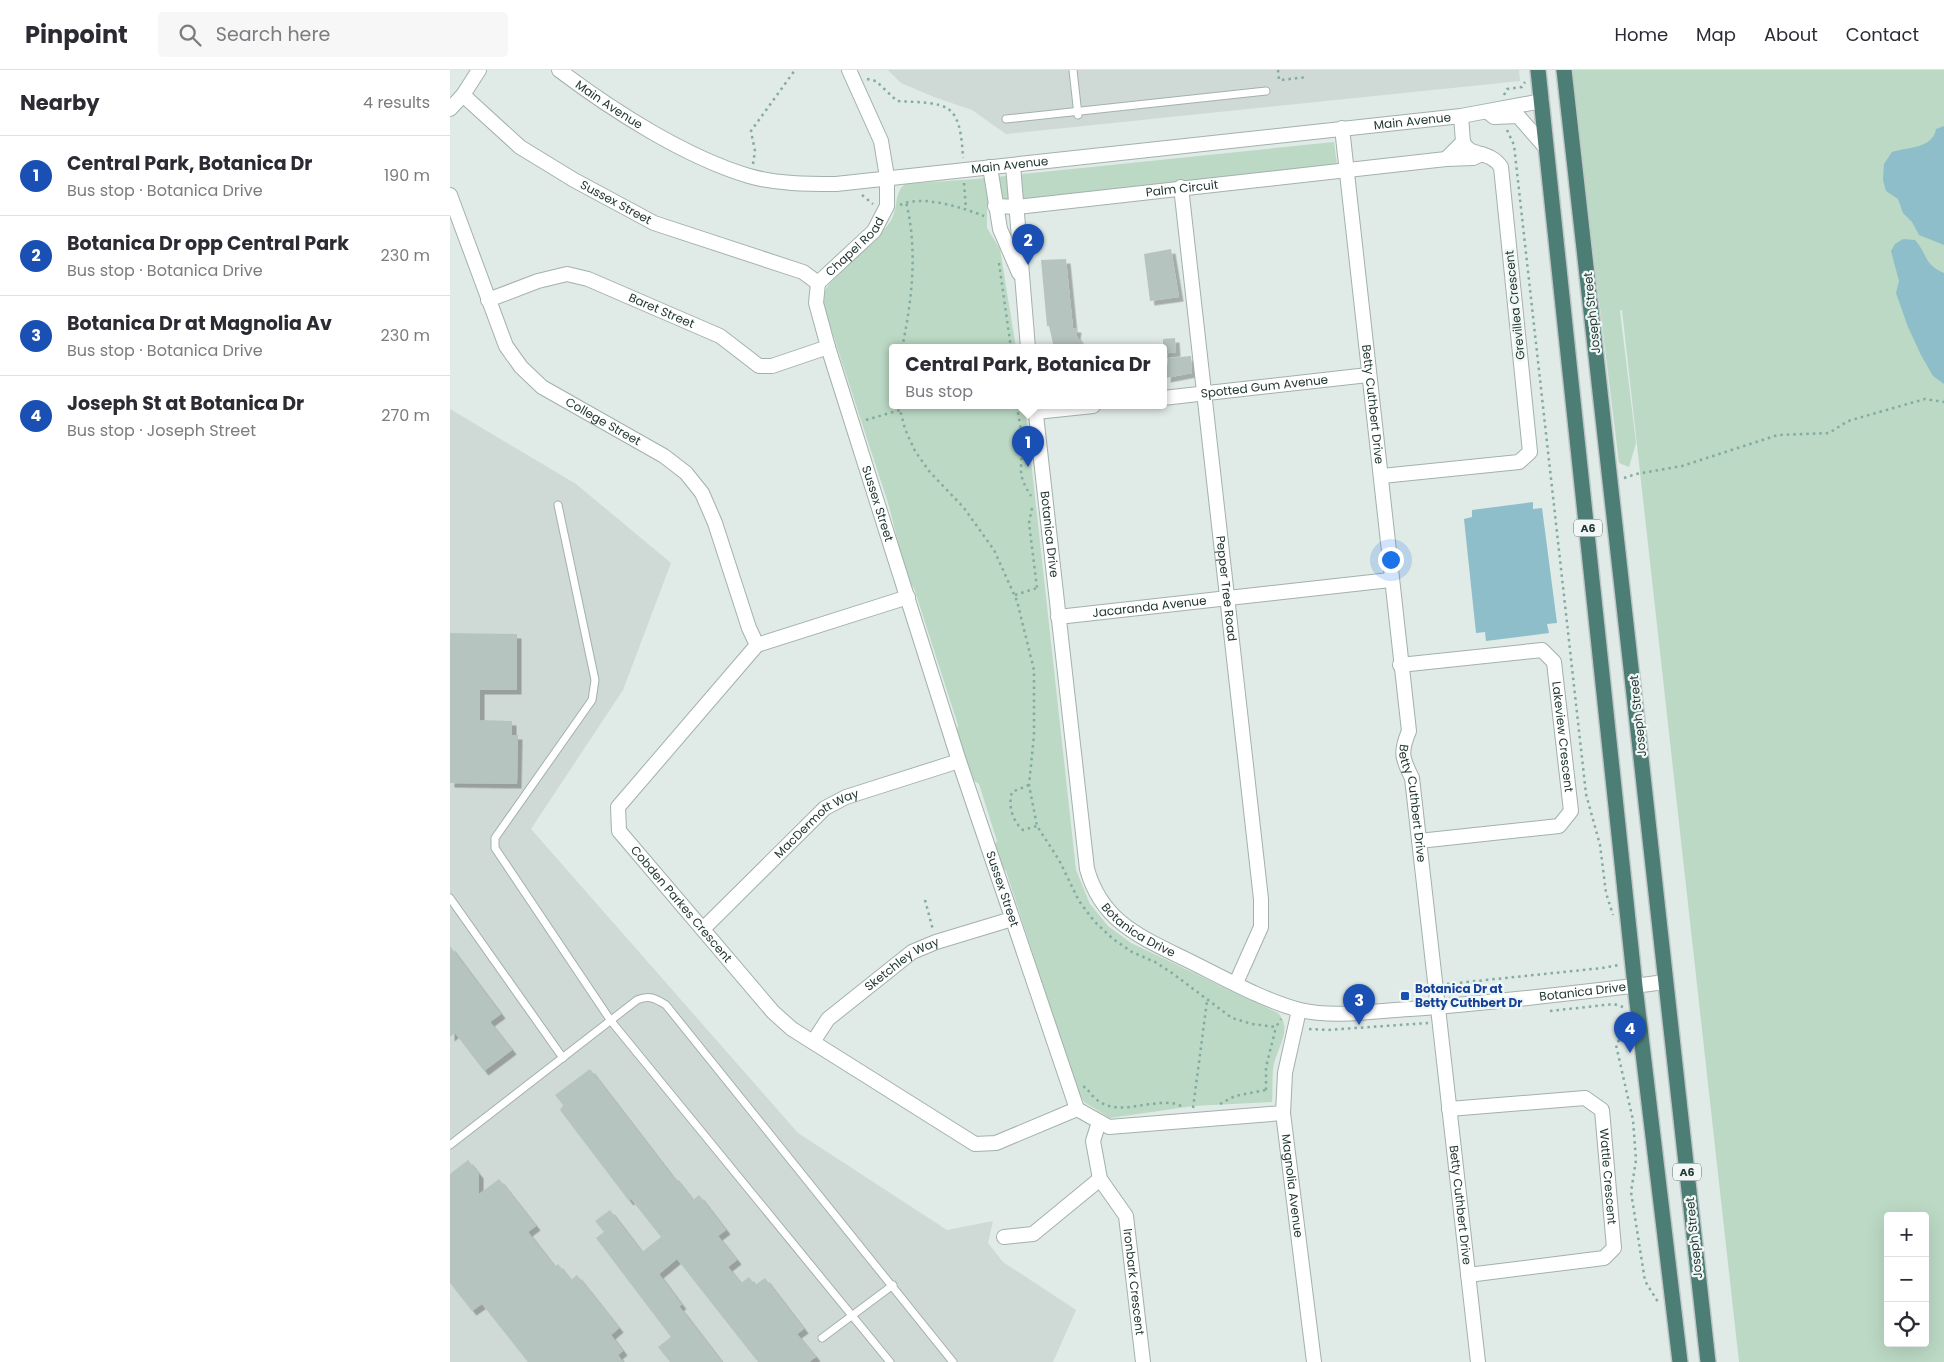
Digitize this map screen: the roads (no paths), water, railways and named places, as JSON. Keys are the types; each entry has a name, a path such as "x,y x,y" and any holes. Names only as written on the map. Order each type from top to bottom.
{"highway":[{"name":"Joseph Street","path":"1564,70 1645,775 1708,1362"},
{"name":"A6","path":"1531,73 1542,101 1635,986 1680,1362"}],"street":[{"path":"450,109 463,95 479,70"},
{"name":"Main Avenue","path":"560,70 590,93 653,131 697,154 750,176 778,182 810,184 860,181 1461,116 1504,111 1542,101"},
{"name":"Chapel Road","path":"818,283 874,230 887,206 887,177 881,141 860,97 856,74"},
{"name":"Sussex Street","path":"463,95 520,147 574,180 654,223 803,272 818,283 816,303 828,348 908,597 958,761 1077,1108"},
{"path":"1504,111 1518,116 1546,148"},
{"path":"1461,116 1465,147 1482,154"},
{"name":"Betty Cuthbert Drive","path":"1342,128 1368,375 1382,476 1390,580 1409,731 1403,746 1403,760 1412,778 1478,1362"},
{"path":"1446,159 1463,142"},
{"path":"1346,171 1446,159 1473,158 1482,154"},
{"name":"Grevillea Crescent","path":"1382,476 1519,462 1530,452 1501,167 1496,160 1482,154"},
{"path":"1012,165 1017,207 1020,275 1028,344"},
{"path":"990,166 1000,230 1020,275"},
{"name":"Palm Circuit","path":"995,206 1017,207 1180,187 1346,171"},
{"name":"Pepper Tree Road","path":"1180,187 1261,899 1261,927 1236,983"},
{"name":"College Street","path":"450,195 506,346 521,367 542,387 664,456 686,473 702,493 715,523 749,628 757,645"},
{"name":"Baret Street","path":"488,300 567,274 588,279 720,336 759,366 772,366 828,348"},
{"name":"Spotted Gum Avenue","path":"1167,398 1368,375"},
{"name":"Botanica Drive","path":"1035,409 1087,869 1097,898 1117,920 1160,946 1293,1008 1344,1014 1438,1007 1666,982"},
{"name":"Jacaranda Avenue","path":"1058,617 1390,580"},
{"path":"757,645 908,597"},
{"name":"Cobden Parkes Crescent","path":"757,645 618,806 619,831 773,1012 792,1029 975,1144 996,1143 1077,1108"},
{"name":"Lakeview Crescent","path":"1400,665 1542,650 1554,662 1571,810 1559,826 1419,841"},
{"name":"MacDermott Way","path":"703,929 825,808 846,797 958,761"},
{"name":"Sketchley Way","path":"813,1042 828,1019 912,952 936,942 1012,919"},
{"name":"Magnolia Avenue","path":"1293,1008 1295,1028 1285,1072 1283,1108 1314,1362"},
{"name":"Wattle Crescent","path":"1449,1109 1585,1098 1602,1110 1614,1248 1604,1258 1468,1274"},
{"path":"1077,1108 1109,1127 1193,1113 1283,1108"},
{"name":"Ironbark Crescent","path":"1099,1122 1093,1141 1100,1179 1126,1216 1143,1362"},
{"path":"1004,1237 1032,1234 1100,1179"}],"lane":[{"path":"1073,70 1078,113"},
{"path":"1006,119 1078,113 1266,91"},
{"path":"558,505 595,680 592,700 495,838 495,848 610,1021 890,1362"},
{"path":"450,898 563,1058"},
{"path":"450,1145 610,1021 644,997 654,997 666,1004 953,1362"},
{"path":"822,1338 893,1285"}],"water":[{"path":"1944,126 1944,245 1919,235 1912,222 1903,213 1898,199 1886,191 1883,180 1884,164 1892,152 1925,144 1934,136 1936,129"},
{"path":"1903,239 1915,240 1929,262 1944,273 1944,384 1933,376 1921,355 1908,327 1896,293 1899,281 1891,251 1895,244"},
{"path":"1533,502 1533,509 1542,508 1557,623 1547,624 1549,633 1486,641 1485,632 1476,633 1464,519 1472,517 1472,510"}],"place":[{"name":"Botanica Dr opp Central Park","path":"1028,265"},
{"name":"Central Park, Botanica Dr","path":"1028,467"},
{"name":"Botanica Dr at Betty Cuthbert Dr","path":"1405,996"},
{"name":"Botanica Dr at Magnolia Av","path":"1359,1025"},
{"name":"Joseph St at Botanica Dr","path":"1630,1053"}]}
